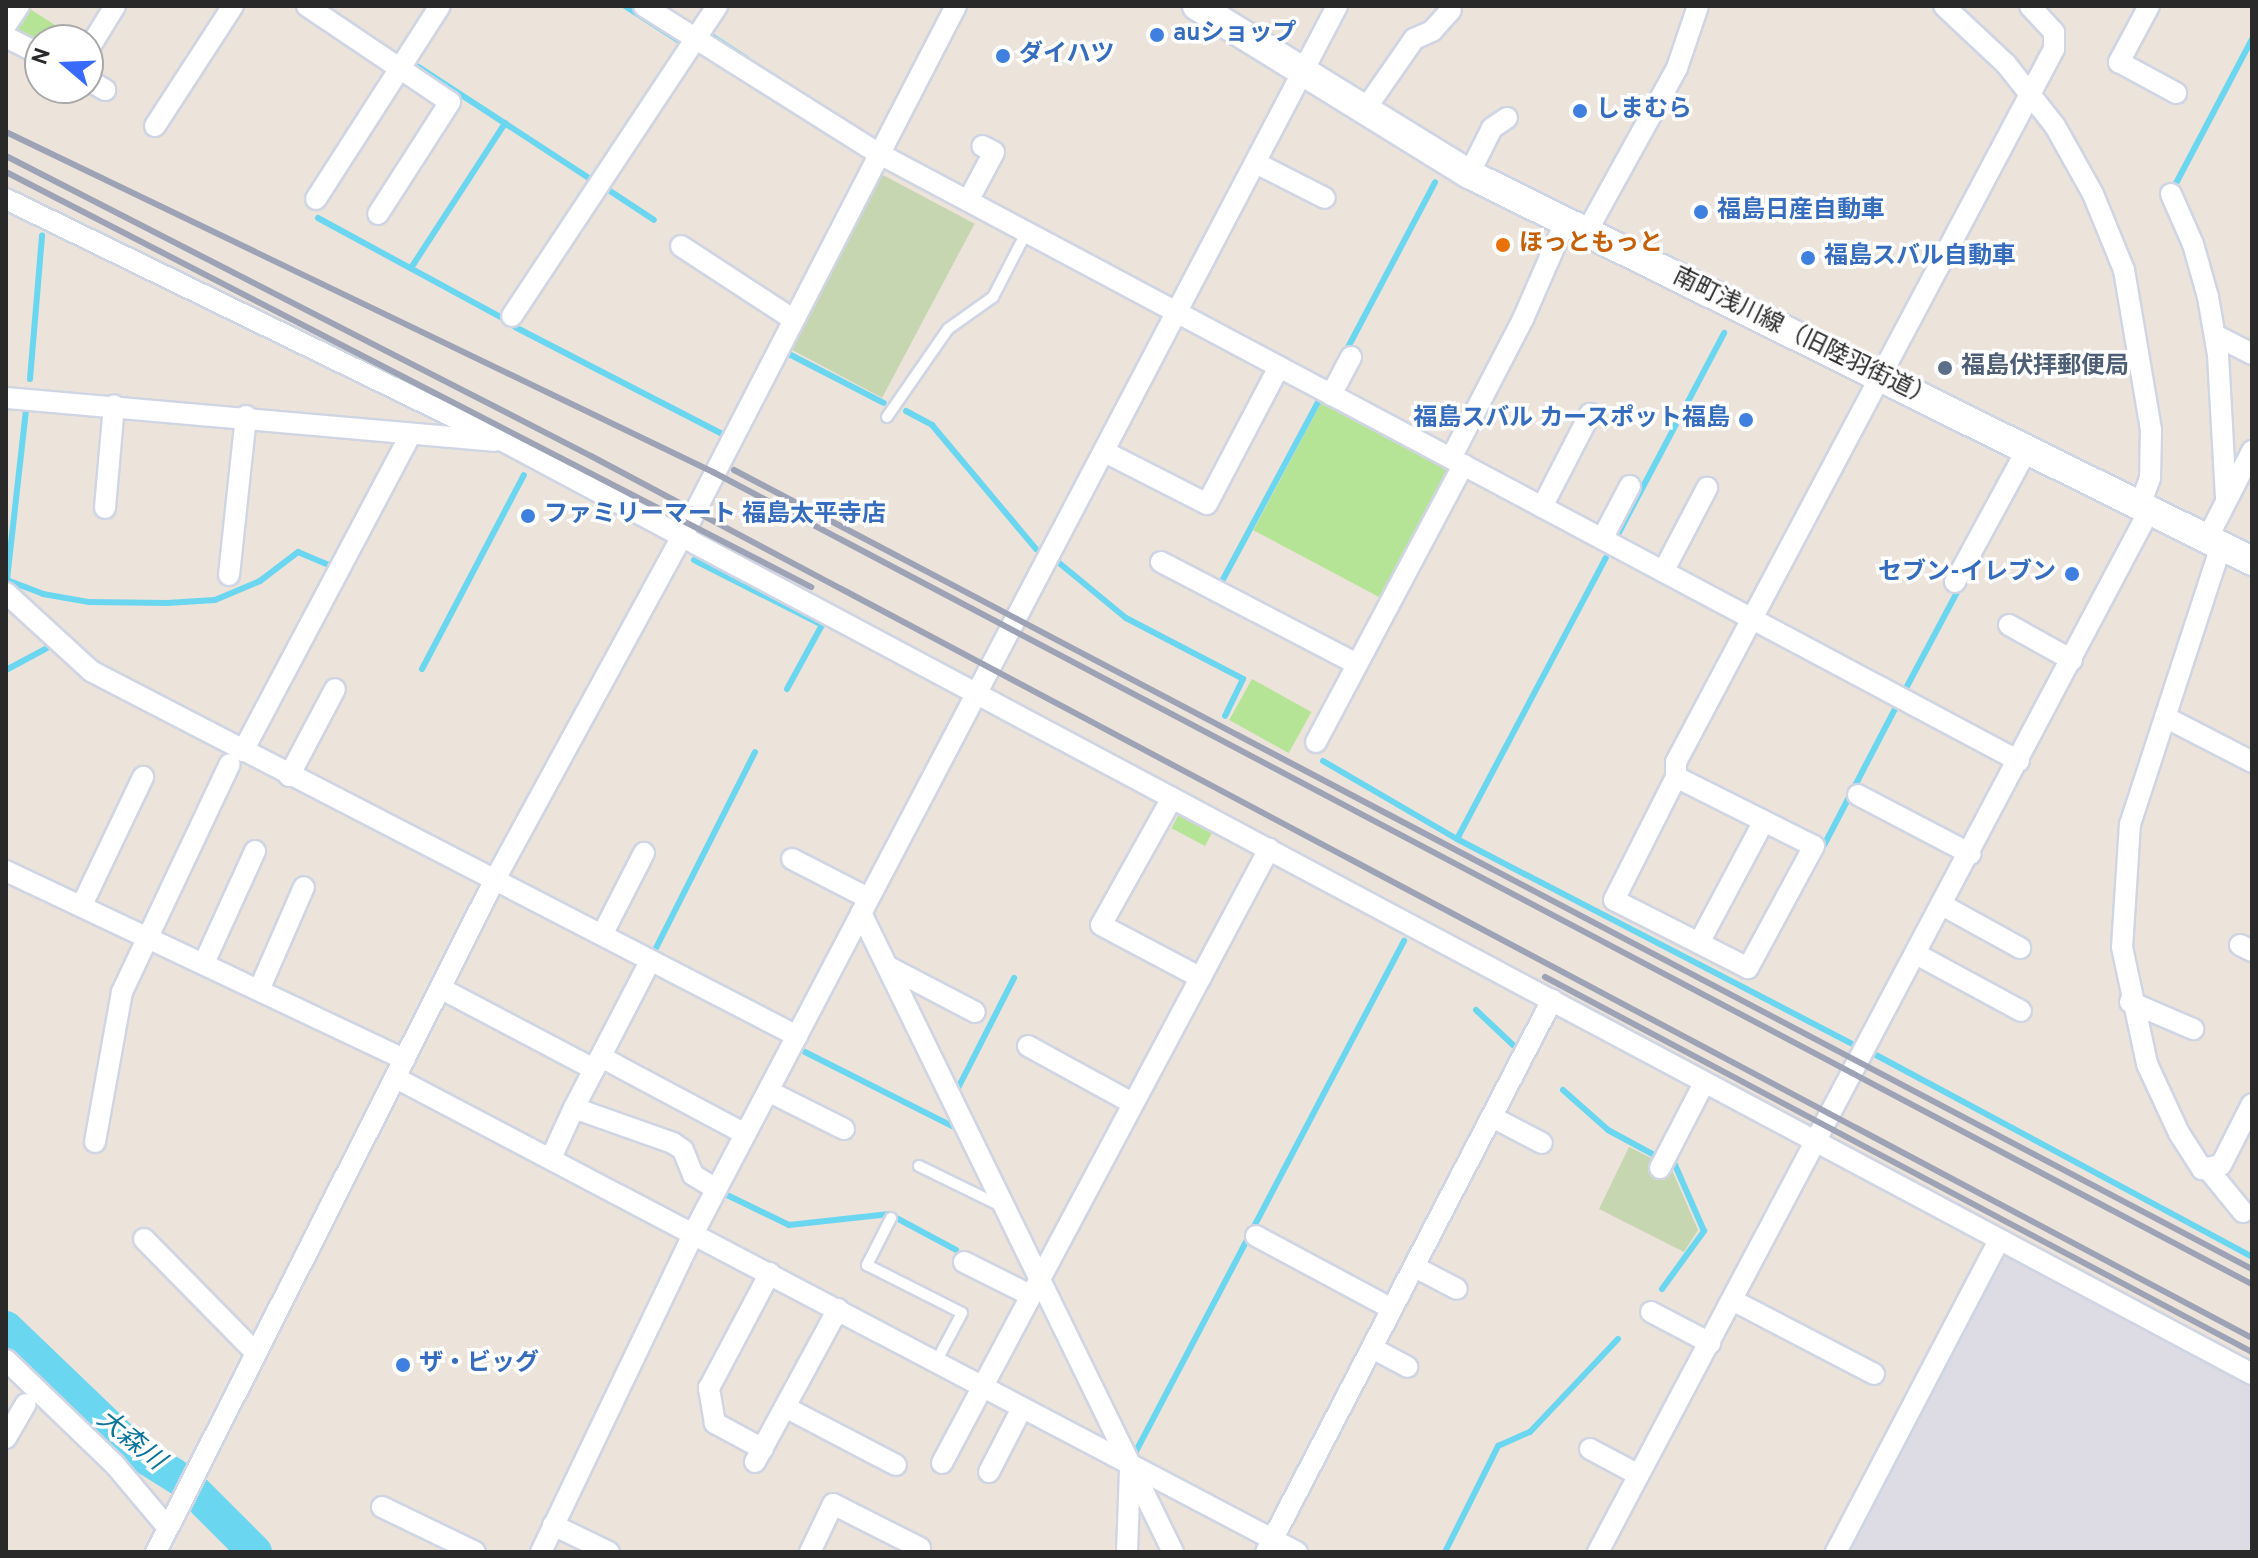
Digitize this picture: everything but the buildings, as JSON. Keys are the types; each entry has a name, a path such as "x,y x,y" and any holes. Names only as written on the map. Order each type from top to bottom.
{"street":[{"path":"6,25 19,6"},
{"path":"104,24 115,6"},
{"path":"155,126 233,6"},
{"path":"307,6 450,102 378,214"},
{"path":"316,199 440,6"},
{"path":"644,6 876,152 2019,761"},
{"path":"512,316 717,6"},
{"path":"156,1552 493,883 682,537 876,152 956,6"},
{"name":"南町浅川線（旧陸羽街道）","path":"1197,6 1469,174 1883,377 2144,511 2252,561"},
{"path":"541,1552 716,1189 1337,6"},
{"path":"1316,742 1457,461 1523,319 1576,228 1677,68 1698,6"},
{"path":"1598,1552 1944,906 2072,660 2144,511 2153,452 2133,302 2093,194 2055,126 2031,95 1944,6"},
{"path":"2149,6 2119,62 2176,93"},
{"path":"1364,111 1414,39 1432,31 1451,10"},
{"path":"1676,777 1814,846 1748,968 1614,900 1676,777 1676,762 1883,377 2054,49 2054,32 2042,10"},
{"path":"6,37 24,46"},
{"path":"1469,174 1492,128 1507,118"},
{"path":"968,201 994,152 982,146"},
{"path":"1256,163 1325,198"},
{"path":"2171,194 2193,244 2215,335 2226,497"},
{"path":"6,199 503,441 2252,1374"},
{"path":"681,246 791,318"},
{"path":"2215,335 2252,354"},
{"path":"1331,395 1351,357"},
{"path":"1105,452 1207,504 1279,367"},
{"path":"6,398 246,416 503,441"},
{"path":"105,508 114,405"},
{"path":"1542,507 1590,414"},
{"path":"229,575 246,416"},
{"path":"95,1142 122,992 236,758 411,434"},
{"path":"1955,582 2026,451"},
{"path":"2252,451 2226,497 2165,717 2126,840 2121,919 2130,1002 2161,1097 2202,1169 2221,1165 2252,1104"},
{"path":"1602,539 1630,486"},
{"path":"1664,570 1707,488"},
{"path":"1161,562 1357,664"},
{"path":"6,593 91,671 236,758 289,776 493,883 517,887 797,1036"},
{"path":"2009,625 2072,660"},
{"path":"289,776 335,689"},
{"path":"2165,717 2252,762"},
{"path":"82,905 143,777"},
{"path":"1858,795 1971,854"},
{"path":"1172,798 1101,925 1201,978"},
{"path":"1699,943 1764,821"},
{"path":"942,1463 1033,1285 1269,849"},
{"path":"204,963 255,851"},
{"path":"603,933 644,853"},
{"path":"792,859 864,905 887,966 1004,1208 1033,1285 1173,1552"},
{"path":"6,871 259,990 551,1158 1130,1465 1270,1546 1297,1552"},
{"path":"259,990 304,887"},
{"path":"1944,906 2020,948"},
{"path":"1918,955 2021,1011"},
{"path":"887,966 975,1012"},
{"path":"551,1158 645,971"},
{"path":"442,989 745,1134"},
{"path":"1270,1546 1552,1000"},
{"path":"2130,1002 2193,1029"},
{"path":"1028,1046 1132,1103"},
{"path":"1660,1168 1704,1083"},
{"path":"768,1091 844,1129"},
{"path":"574,1108 673,1143 683,1150 693,1175 716,1189"},
{"path":"1492,1117 1542,1143"},
{"path":"2207,1168 2243,1212"},
{"path":"1256,1236 1392,1309"},
{"path":"144,1239 256,1353"},
{"path":"1836,1552 1999,1240"},
{"path":"964,1262 1033,1285"},
{"path":"1415,1267 1457,1289"},
{"path":"770,1273 709,1388 715,1423 759,1455 838,1309"},
{"path":"1732,1300 1874,1374"},
{"path":"1651,1312 1710,1343"},
{"path":"1372,1348 1407,1367"},
{"path":"6,1360 115,1465 168,1528"},
{"path":"8,1428 26,1404"},
{"path":"785,1407 896,1465"},
{"path":"989,1472 1022,1408"},
{"path":"1590,1449 1639,1475"},
{"path":"1127,1552 1130,1465"},
{"path":"810,1552 833,1504 920,1548 919,1552"},
{"path":"382,1507 475,1552"},
{"path":"553,1525 609,1552"}],"lane":[{"path":"887,417 948,329 993,297 1026,233"},
{"path":"919,1166 1004,1208"},
{"path":"891,1218 867,1265 962,1313 936,1362"}],"shaded area":[{"path":"2013,1256 2252,1383 2252,1552 1843,1552 1996,1261"}],"green space":[{"path":"27,7 53,24 24,24 24,40 19,38 17,25"},
{"path":"881,174 975,224 882,398 789,348"},
{"path":"1321,403 1452,472 1384,600 1253,530"},
{"path":"1252,679 1311,712 1289,753 1229,720"},
{"path":"1179,814 1213,832 1205,846 1171,828"},
{"path":"1629,1147 1671,1168 1698,1230 1684,1252 1599,1209"}],"waterway":[{"path":"625,6 687,46"},
{"path":"710,35 747,59"},
{"path":"2173,189 2252,39"},
{"path":"414,64 595,182"},
{"path":"411,268 505,123"},
{"path":"1345,353 1435,182"},
{"path":"607,189 654,220"},
{"path":"318,218 502,318"},
{"path":"30,379 42,235"},
{"path":"515,327 724,435"},
{"path":"1616,538 1724,333"},
{"path":"787,348 785,352 884,403"},
{"path":"1220,585 1318,402"},
{"path":"26,410 7,580 34,606"},
{"path":"906,411 932,425 1036,549"},
{"path":"422,669 524,475"},
{"path":"7,580 43,594 89,602 167,603 215,600 260,581 298,552 331,566"},
{"path":"1457,839 1606,558"},
{"path":"694,560 822,625 787,689"},
{"path":"1058,562 1126,618 1243,679 1225,716"},
{"path":"1904,692 1961,585"},
{"path":"6,670 47,648"},
{"path":"1821,851 1895,709"},
{"path":"654,952 755,752"},
{"path":"1323,761 1457,839 1852,1044"},
{"path":"1134,1455 1404,941"},
{"path":"956,1092 1014,978"},
{"path":"1476,1010 1513,1045"},
{"path":"805,1052 958,1129"},
{"path":"1876,1055 2252,1257"},
{"path":"1563,1090 1608,1130 1656,1156"},
{"path":"1662,1289 1704,1231 1675,1165 1668,1162"},
{"path":"727,1195 789,1225 889,1214 956,1250"},
{"name":"大森川","path":"6,1328 131,1448 185,1482 255,1552"},
{"path":"1445,1552 1498,1446 1530,1432 1618,1339"}],"railway":[{"path":"6,132 713,472 2252,1284"},
{"path":"6,156 591,456 2252,1338"},
{"path":"6,172 811,587"},
{"path":"734,470 2252,1269"},
{"path":"1545,977 2252,1352"}],"place":[{"name":"auショップ","path":"1157,35"},
{"name":"ダイハツ","path":"1003,56"},
{"name":"しまむら","path":"1580,111"},
{"name":"福島日産自動車","path":"1701,212"},
{"name":"ほっともっと","path":"1503,245"},
{"name":"福島スバル自動車","path":"1808,258"},
{"name":"福島伏拝郵便局","path":"1945,368"},
{"name":"福島スバル カースポット福島","path":"1746,420"},
{"name":"ファミリーマート 福島太平寺店","path":"528,516"},
{"name":"セブン-イレブン","path":"2072,574"},
{"name":"ザ・ビッグ","path":"403,1365"}]}
